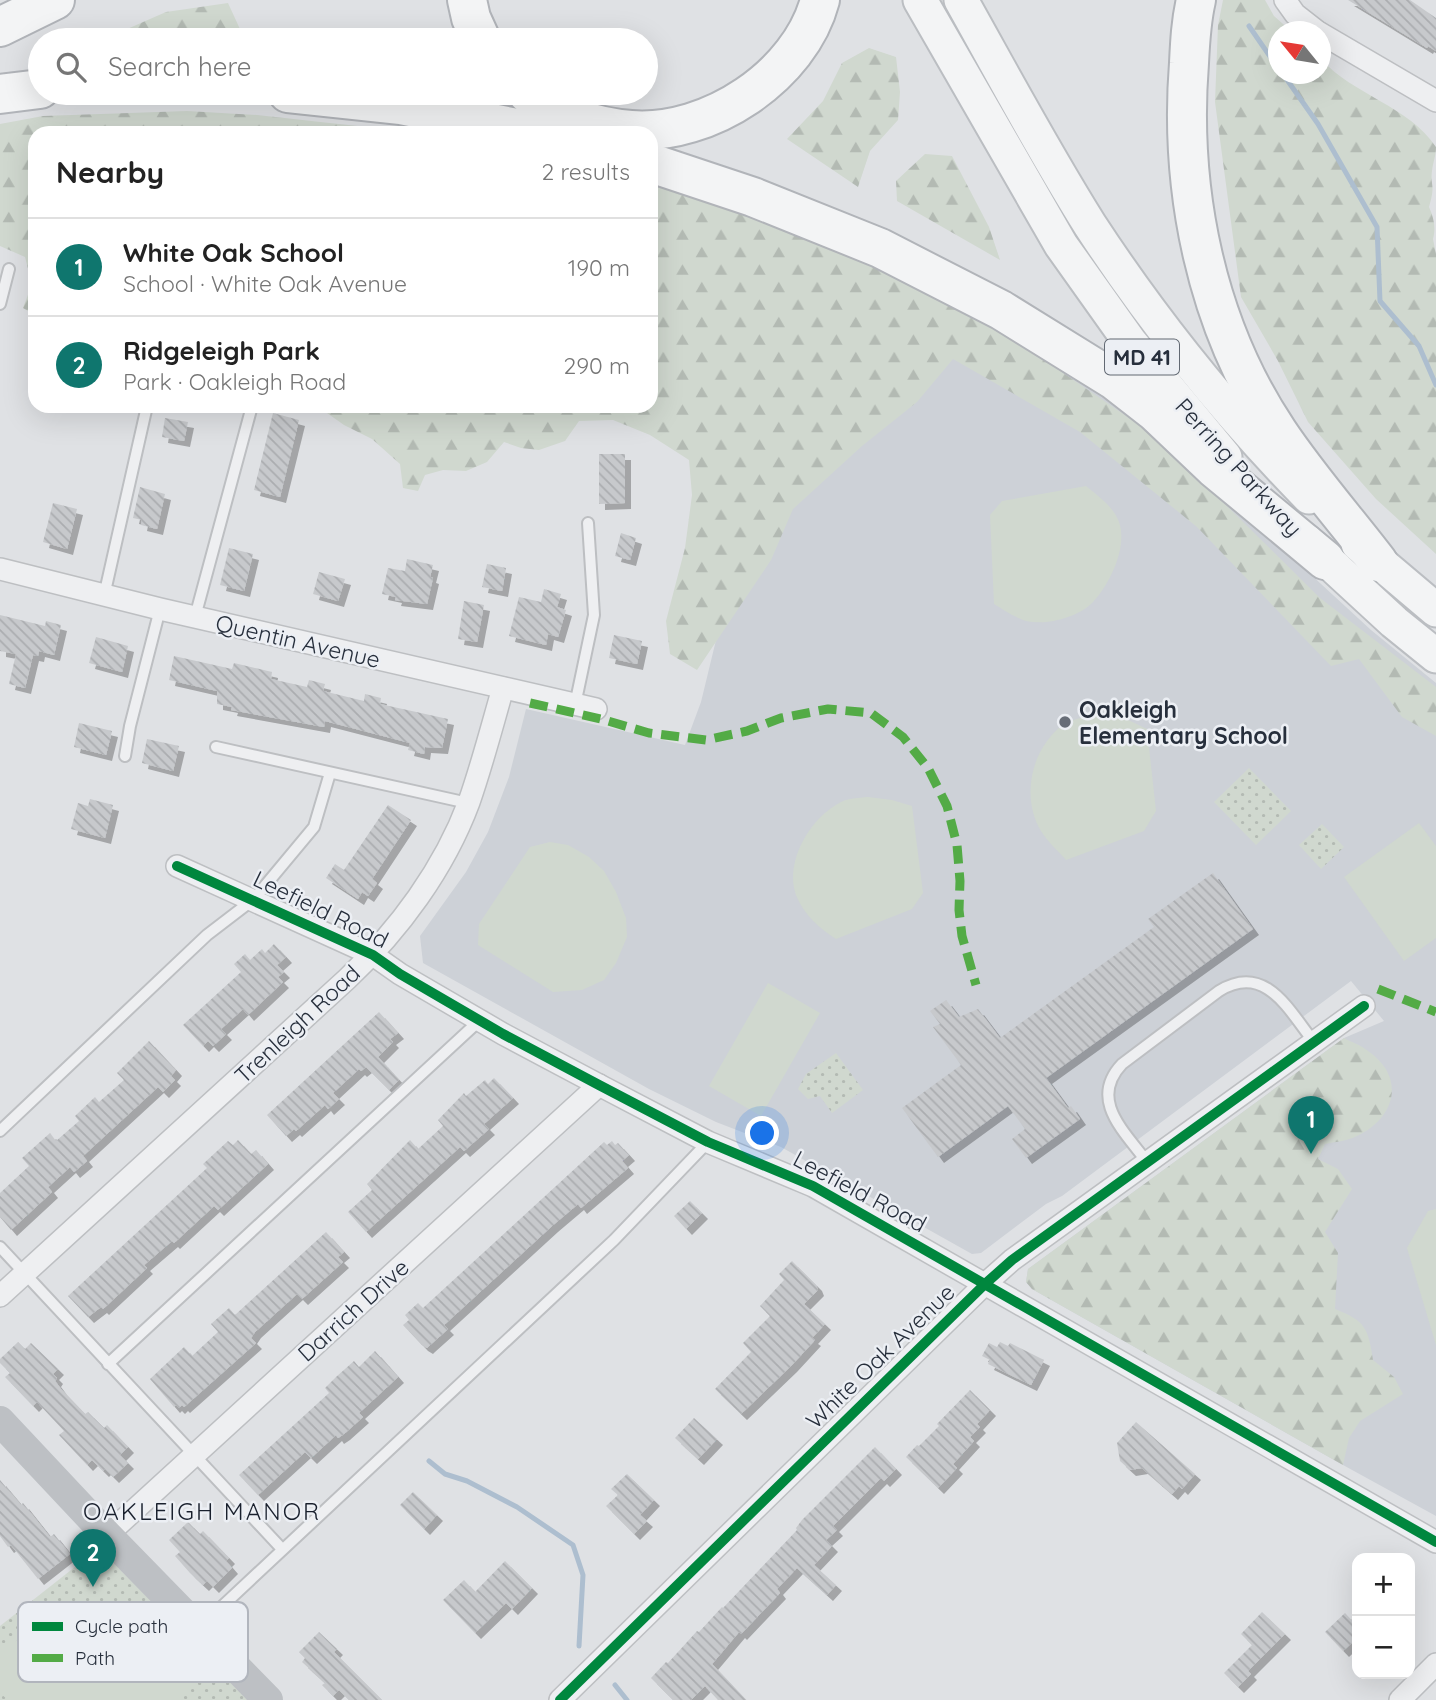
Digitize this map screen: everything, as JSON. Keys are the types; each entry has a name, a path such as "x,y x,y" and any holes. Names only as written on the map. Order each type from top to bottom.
{"highway":[{"path":"0,27 55,0"},
{"path":"467,0 477,28"},
{"path":"658,129 703,118 731,106 759,88 782,68 800,43 817,13 820,0"},
{"path":"1196,0 1187,88 1188,169 1195,224 1217,303 1232,347 1278,432 1378,562"},
{"path":"0,94 28,90"},
{"path":"401,105 507,126"},
{"path":"547,105 569,118 605,126"},
{"path":"658,165 753,197 880,248 1011,316 1114,380 1155,412 1214,468 1325,560"}],"main road":[{"name":"Perring Parkway","path":"920,0 1061,245 1130,342 1196,425 1238,471 1325,560 1436,656"},
{"name":"Perring Parkway","path":"961,0 1090,225 1158,323 1224,407 1322,510 1378,562 1436,610"}],"street":[{"path":"1285,0 1295,14 1305,21"},
{"path":"1331,39 1436,101"},
{"name":"Quentin Avenue","path":"0,569 195,618 596,709"},
{"name":"Trenleigh Road","path":"0,1296 373,955 396,929 429,879 468,803 503,688"},
{"name":"Leefield Road","path":"177,866 373,955 400,974 599,1085 708,1142 813,1186 1436,1542"},
{"name":"White Oak Avenue","path":"560,1700 1012,1260 1364,1006"},
{"name":"Darrich Drive","path":"107,1535 599,1085"},
{"path":"0,1421 172,1602"},
{"path":"1399,1700 1436,1664"},
{"path":"248,1680 268,1700"}],"lane":[{"path":"0,304 9,268"},
{"path":"104,596 145,413"},
{"path":"195,618 250,413"},
{"path":"575,705 594,615 588,523"},
{"path":"125,756 160,609"},
{"path":"216,747 468,803"},
{"path":"0,1131 207,935 254,899 314,827 330,773"},
{"path":"1147,1162 1113,1116 1107,1089 1112,1074 1219,991 1231,984 1243,982 1259,984 1273,991 1314,1042"},
{"path":"108,1364 480,1020"},
{"path":"226,1602 614,1240 708,1142"},
{"path":"0,1247 23,1275 282,1549"}],"shaded area":[{"name":"Oakleigh Elementary School","path":"815,232 1108,388 1371,630 1436,683 1436,1516 1032,1289 1026,1282 1028,1269 1344,1038 1384,1021 1351,981 1062,1196 1046,1204 981,1253 972,1254 781,1147 716,1122 649,1089 423,963 420,936 466,872 488,832 509,777 526,709 685,745 701,702"}],"green space":[{"path":"1223,0 1265,0 1280,21 1268,21 1268,84 1331,84 1331,68 1411,121 1436,147 1429,207 1434,223 1436,254 1436,554 1376,499 1308,422 1278,361 1241,297 1215,102 1218,25"},
{"path":"228,3 239,28 129,28 166,12"},
{"path":"869,48 896,57 900,92 898,120 870,151 858,187 787,139 823,101 842,63"},
{"path":"187,111 257,115 357,126 28,126 28,269 25,257 0,246 0,124 43,116"},
{"path":"925,154 952,156 989,227 1000,260 897,201 896,181"},
{"path":"658,179 798,234 977,314 1157,437 1320,598 1436,687 1436,736 1402,717 1359,659 1331,666 1197,527 1080,432 953,359 917,402 862,446 793,509 771,560 697,670 670,654 666,621 685,548 692,495 689,460 650,435 613,420 579,421 565,441 539,450 504,442 487,462 466,471 443,470 425,475 418,491 403,488 400,464 372,439 327,413 658,413"},
{"path":"28,295 28,311 23,308"},
{"path":"1086,486 1113,511 1121,532 1116,564 1093,602 1081,611 1049,622 1023,620 994,604 990,515 1002,501"},
{"path":"1095,714 1124,718 1147,729 1156,811 1144,831 1066,860 1043,835 1035,817 1031,803 1033,773 1037,759 1053,734 1068,722"},
{"path":"1249,768 1291,811 1256,845 1214,802"},
{"path":"868,797 912,806 923,893 912,909 836,939 818,926 803,909 793,882 794,868 803,841 820,818 844,801"},
{"path":"1419,823 1436,846 1436,938 1404,961 1344,877"},
{"path":"1322,824 1344,847 1321,869 1299,845"},
{"path":"550,842 568,845 589,857 604,871 626,918 627,937 616,963 604,980 582,990 553,992 478,945 479,924 530,847"},
{"path":"768,983 820,1013 761,1116 709,1086"},
{"path":"1344,1038 1380,1061 1392,1085 1388,1108 1381,1119 1353,1138 1325,1144 1318,1159 1338,1169 1352,1189 1325,1232 1338,1253 1335,1309 1353,1317 1363,1327 1373,1360 1394,1377 1403,1394 1360,1421 1349,1438 1343,1465 1032,1289 1026,1282 1028,1269"},
{"path":"836,1053 863,1090 832,1113 820,1096 808,1099 798,1089 806,1074"},
{"path":"1436,1209 1436,1345 1407,1248 1428,1211"},
{"path":"99,1548 152,1602 30,1602"},
{"path":"18,1612 18,1682 230,1682 248,1700 0,1700 0,1626"},
{"path":"18,1639 18,1682 188,1682 192,1688 180,1700 8,1700 0,1693 0,1655"}],"building":[{"path":"1348,0 1410,0 1436,18 1436,51 1428,46 1427,48"},
{"path":"273,413 299,420 280,497 254,490"},
{"path":"165,418 188,422 184,441 162,437"},
{"path":"599,454 625,454 625,503 599,504"},
{"path":"140,487 165,494 157,529 141,525 142,520 133,518"},
{"path":"53,503 77,509 67,549 43,542"},
{"path":"621,533 636,538 630,560 615,556"},
{"path":"229,548 253,554 244,591 220,585"},
{"path":"407,559 433,565 427,604 395,600 396,597 382,594 388,568 405,571"},
{"path":"487,564 506,568 502,591 482,587"},
{"path":"319,572 345,579 338,601 313,594"},
{"path":"544,589 561,594 557,607 566,610 558,637 548,634 546,645 509,636 519,597 541,602"},
{"path":"464,601 484,605 477,642 458,639"},
{"path":"0,615 45,626 46,621 61,625 54,655 39,651 38,656 33,655 25,688 9,684 16,654 0,651"},
{"path":"614,635 642,641 637,664 609,658"},
{"path":"96,637 128,646 122,672 89,663"},
{"path":"174,656 232,669 234,663 272,672 271,679 307,687 309,680 325,684 323,691 364,701 365,694 381,698 380,704 448,719 442,748 425,747 424,754 408,750 410,743 325,721 324,727 231,710 232,707 217,704 217,691 169,680"},
{"path":"79,723 112,731 106,755 74,747"},
{"path":"147,739 179,746 173,771 142,763"},
{"path":"90,799 113,805 105,838 71,829 78,803 88,806"},
{"path":"388,805 411,820 372,879 377,883 368,896 362,892 358,899 326,878 335,864 344,870"},
{"path":"1213,873 1253,929 1046,1078 1068,1108 1071,1106 1080,1119 1026,1158 1012,1139 1025,1129 1008,1106 938,1157 902,1108 961,1065 933,1027 940,1024 930,1011 946,1000 959,1017 978,1009 1000,1038 1154,927 1148,919"},
{"path":"274,944 286,957 277,965 284,972 278,977 283,982 248,1015 243,1009 221,1029 226,1034 213,1046 208,1041 203,1046 183,1025 241,972 234,964 245,954 250,960 262,949 265,953"},
{"path":"379,1012 398,1033 390,1039 393,1042 378,1057 399,1080 389,1090 366,1067 361,1071 359,1069 333,1093 339,1099 328,1109 325,1105 296,1131 294,1129 286,1136 267,1115"},
{"path":"149,1041 176,1070 171,1076 175,1080 163,1092 158,1087 83,1156 87,1161 74,1172 70,1167 48,1187 52,1192 11,1230 0,1217 0,1193 29,1166 22,1158 50,1133 56,1141 79,1121 75,1116 95,1097 99,1102 124,1080 117,1073"},
{"path":"494,1078 513,1098 484,1124 489,1129 464,1151 460,1147 366,1232 348,1212 372,1190 367,1184 410,1140 418,1149 443,1126 438,1120 464,1093 466,1096 485,1080 488,1084"},
{"path":"238,1140 251,1154 256,1150 268,1164 218,1210 214,1206 174,1243 172,1241 144,1265 147,1268 103,1309 101,1307 88,1317 68,1296 207,1168 203,1164 216,1152 228,1141 233,1145"},
{"path":"612,1141 615,1145 618,1143 629,1155 622,1161 628,1168 581,1208 578,1204 552,1226 444,1325 448,1329 427,1348 422,1345 403,1325 409,1320 405,1315 418,1303 423,1308 604,1142 607,1145"},
{"path":"690,1201 702,1213 686,1229 674,1216"},
{"path":"326,1232 344,1252 338,1257 343,1262 302,1299 297,1294 255,1332 251,1338 256,1343 184,1407 174,1407 150,1379 184,1347 192,1356 218,1332 211,1324 229,1308 235,1315"},
{"path":"792,1261 816,1285 818,1290 804,1304 825,1324 812,1338 815,1340 791,1366 741,1414 715,1389 751,1352 743,1343 770,1316 760,1306 784,1280 779,1274"},
{"path":"18,1342 25,1349 31,1343 58,1369 53,1374 61,1389 85,1414 88,1412 104,1428 107,1425 128,1447 120,1455 128,1463 113,1477 92,1460 87,1465 59,1435 64,1431 37,1402 33,1406 5,1377 10,1373 0,1363 0,1359"},
{"path":"1000,1342 1008,1346 1010,1343 1044,1360 1031,1385 988,1364 990,1360 982,1356 989,1343 997,1347"},
{"path":"375,1351 398,1377 359,1413 363,1417 344,1434 338,1438 336,1435 311,1458 305,1452 258,1495 239,1475 329,1393 325,1388 336,1377 354,1361 359,1367"},
{"path":"970,1390 990,1410 977,1424 980,1427 970,1437 974,1441 953,1464 957,1468 938,1488 906,1457 939,1426 937,1424"},
{"path":"694,1418 717,1439 698,1459 675,1438"},
{"path":"1136,1422 1195,1474 1182,1489 1179,1486 1172,1494 1142,1468 1130,1470 1120,1461 1117,1443"},
{"path":"875,1447 896,1469 884,1481 881,1478 833,1526 837,1530 826,1540 832,1546 814,1565 836,1585 827,1595 797,1568 777,1589 780,1593 741,1634 739,1632 712,1664 746,1700 718,1700 705,1686 691,1700 673,1700 651,1678 723,1608 797,1530 802,1520"},
{"path":"627,1474 654,1500 640,1515 647,1521 634,1534 606,1506 618,1495 611,1489"},
{"path":"0,1480 21,1505 23,1503 50,1537 54,1534 70,1554 38,1579 11,1545 8,1547 0,1536"},
{"path":"413,1492 437,1515 424,1529 400,1505"},
{"path":"188,1522 200,1534 203,1531 229,1558 226,1561 232,1568 213,1587 207,1581 203,1585 175,1556 180,1552 169,1540"},
{"path":"505,1561 532,1588 512,1609 506,1603 475,1633 443,1600 464,1580 475,1592"},
{"path":"1262,1612 1285,1634 1248,1671 1251,1674 1238,1687 1224,1673 1252,1645 1241,1634"},
{"path":"1345,1613 1352,1621 1352,1643 1343,1651 1325,1632"},
{"path":"319,1632 337,1649 334,1652 382,1700 349,1700 339,1690 333,1696 322,1685 325,1683 302,1662 305,1658 299,1652"}],"waterway":[{"path":"1249,26 1268,54"},
{"path":"1290,84 1318,124 1377,227 1380,301 1419,346 1436,385"},
{"path":"429,1461 445,1474 467,1481 517,1507 573,1545 583,1575 579,1646"},
{"path":"615,1685 627,1700"}],"marked path":[{"path":"530,703 649,733 706,740 747,731 781,718 828,709 871,713 903,737 928,768 947,806 957,845 962,936 976,985"},
{"path":"1378,989 1436,1012"}],"cycle path":[{"path":"177,866 373,955 400,974 503,1034 599,1085 708,1142 813,1186 1436,1542"},
{"path":"560,1700 1012,1260 1364,1006"}],"place":[{"name":"Oakleigh Elementary School","path":"1065,722"},
{"name":"White Oak School","path":"1311,1154"},
{"name":"Ridgeleigh Park","path":"93,1587"}],"district":[{"name":"OAKLEIGH MANOR","path":"202,1511"}]}
